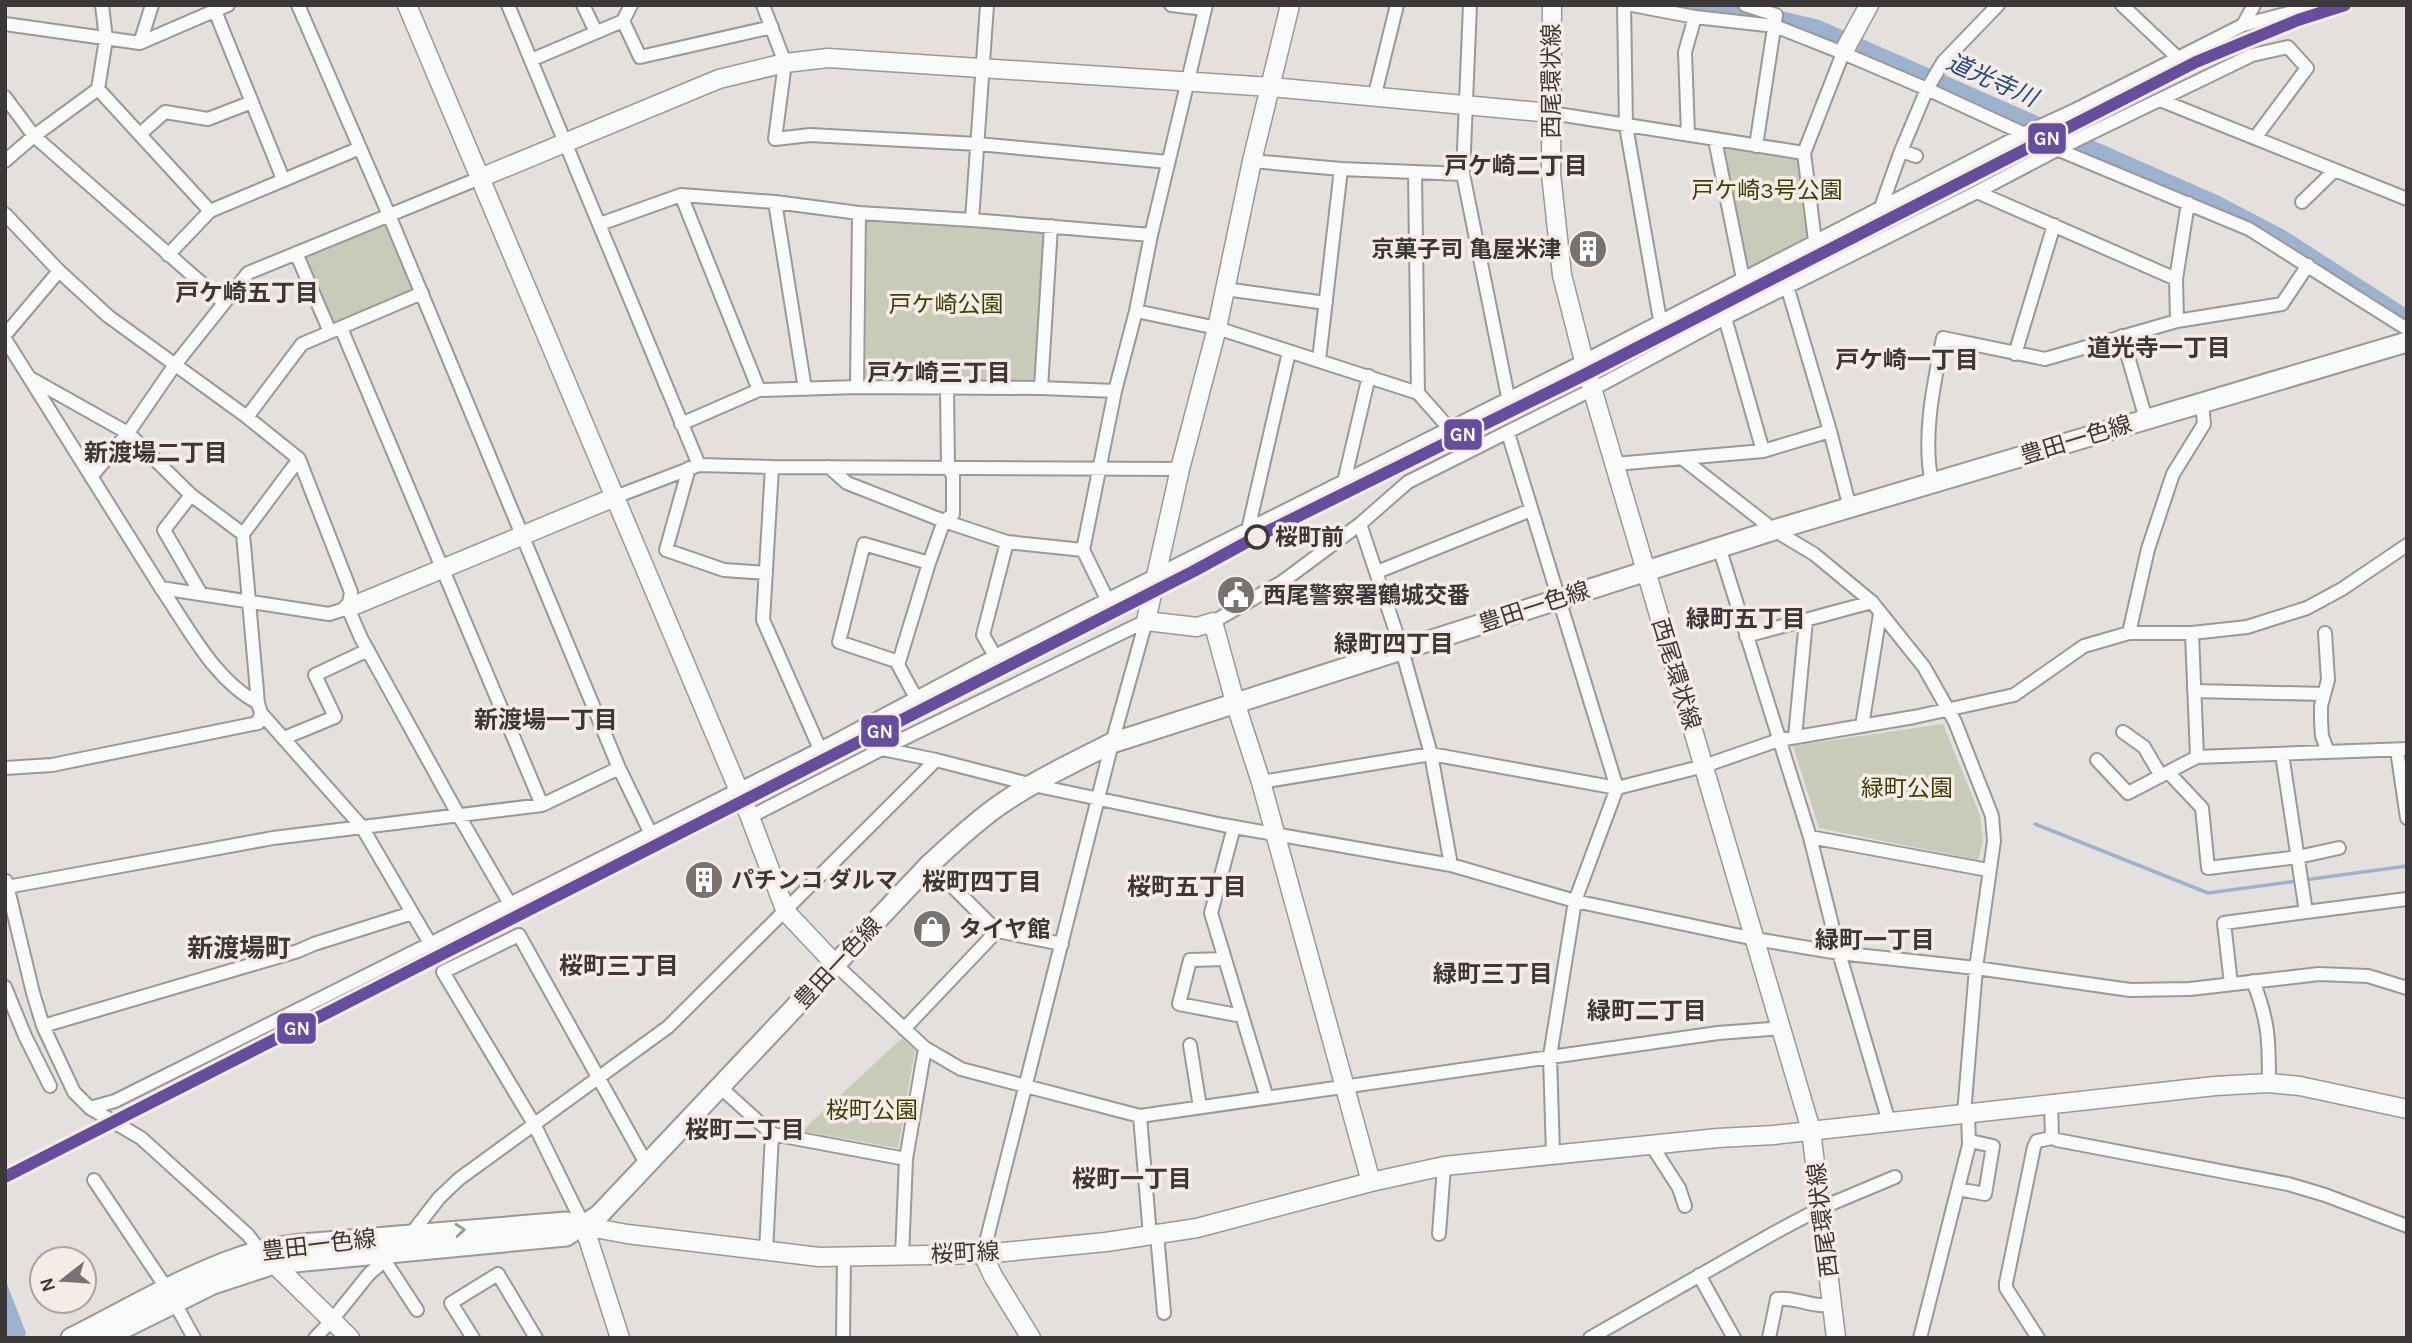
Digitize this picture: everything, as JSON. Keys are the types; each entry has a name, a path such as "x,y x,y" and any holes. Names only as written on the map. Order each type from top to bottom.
{"main road":[{"name":"豊田一色線","path":"104,1338 221,1265 267,1257 390,1256 566,1236 584,1226 599,1215 930,864 961,835 1001,804 1112,743 1719,547 2407,342"},
{"name":"豊田一色線","path":"267,1257 302,1244 566,1222 584,1226"},
{"name":"豊田一色線","path":"71,1338 166,1299"}],"street":[{"path":"5,161 98,89 106,39 102,5"},
{"path":"140,43 152,5"},
{"path":"298,5 422,293 619,768 651,834"},
{"path":"407,5 750,817 786,912 836,965 925,1048 961,1069 1140,1116 1718,1032 1782,1028"},
{"path":"508,5 681,424 694,467 666,550 724,570 766,573"},
{"path":"583,5 596,32"},
{"path":"531,60 623,20 631,5"},
{"path":"763,5 785,62 775,139 810,135 978,144 1168,162"},
{"path":"972,220 987,5"},
{"path":"1107,599 1083,550 1115,391 1136,311 1151,235 1205,7 1171,5"},
{"path":"1031,1338 993,1276 983,1254 1098,797 1146,621 1180,468 1217,328 1252,161 1290,5"},
{"path":"1374,98 1397,5"},
{"path":"1470,5 1463,174 1508,397"},
{"name":"西尾環状線","path":"1552,5 1551,174 1562,275 1645,571 1811,1130 1836,1338"},
{"path":"1624,5 1626,126 1660,320"},
{"path":"1632,5 1695,17 1775,22"},
{"path":"1745,5 1775,22 2249,229 2407,329"},
{"path":"1815,241 1804,153 1843,52 1868,5"},
{"path":"1881,206 1901,150 1928,88 1943,62 1998,5"},
{"path":"2122,5 2177,57"},
{"path":"2243,25 2254,5"},
{"path":"90,1108 115,1101 431,945 820,749 1107,599 1584,361 1881,206 2177,57 2243,25 2319,5"},
{"path":"5,24 140,43 222,8 253,102 283,178"},
{"path":"1688,134 1685,52 1695,17"},
{"path":"623,20 640,57 772,27"},
{"path":"1756,146 1775,22"},
{"path":"750,817 882,749 1146,621 1197,627 1213,622 1282,582 1360,524 1408,482 1508,433 1787,286 2061,149 2252,55 2288,47 2308,68 2255,138"},
{"path":"91,477 128,433 174,366 248,273 719,79 785,62 828,58 1270,87 1551,113 1804,153"},
{"path":"98,89 210,211"},
{"path":"5,97 34,136 223,302"},
{"path":"2161,100 2407,199"},
{"path":"140,134 165,112 208,119 253,102"},
{"path":"1715,140 1743,279"},
{"path":"168,255 210,211 283,178 360,148"},
{"path":"1901,150 1916,156"},
{"path":"1252,161 1341,169 1463,174"},
{"path":"1319,360 1341,169"},
{"path":"2302,202 2335,170"},
{"path":"1415,172 1419,393"},
{"path":"1977,192 2176,279"},
{"path":"600,224 681,195 775,202 859,213 1151,235"},
{"path":"681,195 760,390"},
{"path":"775,202 804,389"},
{"path":"2177,321 2176,279 2188,203"},
{"path":"857,387 859,213"},
{"path":"5,214 59,271 108,316 247,417 299,459 351,592 348,608 458,816 510,904"},
{"path":"2015,354 2054,225"},
{"path":"1041,388 1051,226"},
{"path":"296,253 336,330 542,806"},
{"path":"1932,483 1929,469 1931,397 1943,338 2045,359 2177,321 2282,304 2308,265"},
{"path":"59,271 5,337 161,588 216,667 259,708 362,827 431,945"},
{"path":"1787,286 1850,508"},
{"path":"1225,289 1326,303"},
{"path":"247,417 302,344 422,293"},
{"path":"1136,311 1217,328 1419,393 1448,427"},
{"path":"1725,318 1763,451"},
{"path":"2122,336 2146,419"},
{"path":"1248,530 1289,352"},
{"path":"1344,482 1369,376"},
{"path":"29,378 128,433 191,495 243,534"},
{"path":"681,424 760,390 857,387 1115,391"},
{"path":"898,665 944,521 953,514 954,475 948,468 947,388"},
{"path":"2129,633 2148,549 2173,474 2204,424 2202,402"},
{"path":"1615,464 1763,451 1830,431"},
{"path":"1508,433 1617,788 1575,901 1550,1056 1553,1154"},
{"path":"5,768 52,765 258,723 259,708 243,534 299,459"},
{"path":"1683,459 1774,530 1814,554 1872,602 1924,667 1949,710 1992,816 1994,841 1976,968 1966,1114 1970,1140 1920,1338"},
{"path":"161,588 329,614 694,467 1098,470 1180,468"},
{"path":"772,467 763,620 820,749"},
{"path":"829,467 847,483 1007,542 1083,550"},
{"path":"191,495 163,530 201,594"},
{"path":"1377,572 1531,510"},
{"path":"1360,524 1402,650 1431,754 1451,865"},
{"path":"995,656 983,635 1007,542"},
{"path":"916,698 896,661 839,642 864,544 929,563"},
{"path":"1261,782 1431,754 1617,788 1704,766 1779,740 1949,710 2014,695 2084,646 2129,633 2192,633 2247,627 2307,608 2342,589 2407,545"},
{"path":"1719,547 1810,837 1839,953 1889,1122"},
{"path":"1746,636 1872,602"},
{"path":"1862,726 1880,614"},
{"path":"1795,737 1806,620"},
{"path":"1213,622 1261,782 1371,1182 1444,1166 1889,1122 2215,1086 2269,1083 2300,1086 2407,1109"},
{"path":"2192,633 2197,757"},
{"path":"2325,633 2328,680 2320,721 2328,752"},
{"path":"284,738 335,717 315,675 368,650"},
{"path":"2194,691 2324,694"},
{"path":"2123,732 2144,747 2165,774 2202,808 2208,868 2298,857 2339,848"},
{"path":"882,749 1033,785 1234,827 1451,865 1575,901 1755,939 1839,953 1976,968 2130,990 2190,989 2319,974 2368,976 2407,988"},
{"path":"2097,760 2128,793 2197,757 2402,749 2407,818"},
{"path":"2283,754 2306,912"},
{"path":"315,1338 369,1274 411,1234 439,1198 460,1179 668,1027 936,760"},
{"path":"350,1338 248,1235 141,1138 90,1108 74,1092 43,1026 6,883 273,838 542,806 619,768"},
{"path":"1234,827 1211,913 1267,1098"},
{"path":"1810,837 1988,870"},
{"path":"930,864 997,931 1062,944"},
{"path":"2231,984 2224,923 2407,899"},
{"path":"43,1026 298,951 412,914"},
{"path":"904,1029 997,931"},
{"path":"620,1338 584,1226 534,1124 443,972 519,935 647,1165"},
{"path":"1225,959 1190,960 1179,1004 1242,1016"},
{"path":"2252,981 2264,1009 2269,1037 2269,1083"},
{"path":"5,988 50,1086"},
{"path":"1190,1045 1200,1107"},
{"path":"902,1256 906,1158 925,1048"},
{"path":"720,1087 772,1133 906,1158"},
{"path":"2051,1105 2052,1138"},
{"path":"1140,1116 1164,1313"},
{"path":"766,1251 772,1133"},
{"path":"2038,1338 2006,1288 2037,1141 2052,1138 2288,1184 2325,1195 2407,1227"},
{"path":"1958,1189 1985,1194 1993,1146 1970,1140"},
{"path":"1652,1146 1679,1188 1685,1206"},
{"path":"1439,1234 1444,1166"},
{"path":"1590,1338 1821,1208 1895,1177"},
{"path":"94,1180 166,1299 194,1338"},
{"name":"桜町線","path":"584,1226 626,1234 819,1257 983,1254 1197,1228 1371,1182"},
{"path":"390,1256 418,1310"},
{"path":"843,1338 844,1256"},
{"path":"473,1338 451,1303 498,1274 536,1338"},
{"path":"1699,1275 1734,1338"},
{"path":"1769,1338 1777,1300 1784,1298 1818,1307 1833,1304"}],"green space":[{"name":"戸ケ崎3号公園","path":"1724,147 1798,160 1809,236 1747,269"},
{"name":"戸ケ崎公園","path":"867,220 1043,234 1034,381 865,381"},
{"path":"386,221 415,291 333,326 303,256"},
{"name":"緑町公園","path":"1943,724 1980,815 1983,840 1978,860 1819,828 1793,746"},
{"name":"桜町公園","path":"902,1038 915,1050 898,1148 802,1131"}],"water":[{"path":"5,1279 26,1333 24,1338 5,1338"}],"waterway":[{"name":"道光寺川","path":"1689,5 1737,10 1816,29 2214,204 2281,239 2407,320"},
{"path":"2035,824 2208,893 2407,866"}],"transit line":[{"name":"GN","path":"5,1177 1258,536 1588,373 2196,62 2298,20 2345,5"}],"place":[{"name":"京菓子司 亀屋米津","path":"1588,249"},
{"name":"桜町前","path":"1257,537"},
{"name":"西尾警察署鶴城交番","path":"1236,595"},
{"name":"パチンコ ダルマ","path":"704,880"},
{"name":"タイヤ館","path":"932,929"}],"district":[{"name":"戸ケ崎二丁目","path":"1516,166"},
{"name":"戸ケ崎五丁目","path":"247,293"},
{"name":"道光寺一丁目","path":"2159,348"},
{"name":"戸ケ崎一丁目","path":"1907,360"},
{"name":"戸ケ崎三丁目","path":"939,373"},
{"name":"新渡場二丁目","path":"156,453"},
{"name":"緑町五丁目","path":"1746,619"},
{"name":"緑町四丁目","path":"1394,644"},
{"name":"新渡場一丁目","path":"546,720"},
{"name":"桜町四丁目","path":"982,882"},
{"name":"桜町五丁目","path":"1187,887"},
{"name":"緑町一丁目","path":"1875,940"},
{"name":"新渡場町","path":"239,948"},
{"name":"桜町三丁目","path":"619,966"},
{"name":"緑町三丁目","path":"1493,974"},
{"name":"緑町二丁目","path":"1647,1011"},
{"name":"桜町二丁目","path":"745,1130"},
{"name":"桜町一丁目","path":"1132,1179"}]}
